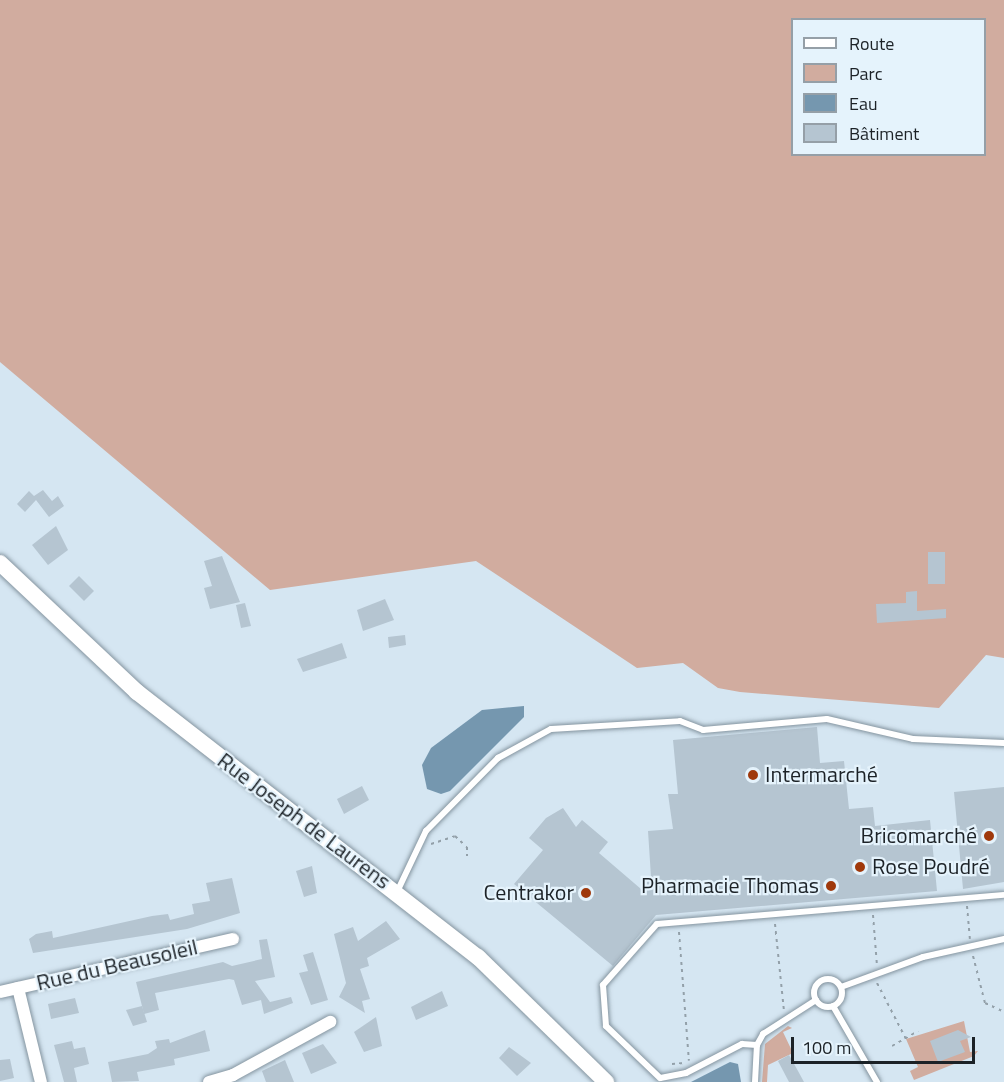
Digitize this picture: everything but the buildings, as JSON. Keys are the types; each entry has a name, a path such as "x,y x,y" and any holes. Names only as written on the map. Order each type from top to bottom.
{"main road":[{"name":"Rue Joseph de Laurens","path":"0,562 137,692 397,892 503,978 606,1082"}],"street":[{"name":"Rue du Beausoleil","path":"0,992 233,939"},
{"path":"18,988 40,1082"},
{"path":"209,1082 234,1078 330,1022"}],"lane":[{"path":"397,892 426,831 498,758 551,729 680,721 703,729 827,719 913,740 1004,742"},
{"path":"757,1045 742,1044 686,1073 659,1080 606,1026 603,985 657,924 1004,895"},
{"path":"841,987 923,957 1004,939"},
{"path":"816,1000 816,987 822,981 830,979 841,987 842,996 833,1006"},
{"path":"755,1082 757,1045 763,1034 816,1000"},
{"path":"816,1000 833,1006 877,1082"}],"path":[{"path":"412,860 446,837 454,836 467,847 467,856"},
{"path":"771,914 785,1020"},
{"path":"672,1064 689,1062 678,922"},
{"path":"892,1046 918,1031"}],"green space":[{"path":"0,0 1004,0 1004,658 986,655 939,708 740,692 718,688 683,663 637,668 476,561 270,590 0,362"},
{"path":"964,1021 970,1052 978,1051 974,1056 914,1080 910,1071 918,1067 906,1039"},
{"path":"788,1026 792,1028 783,1032 793,1053 768,1065 767,1082 762,1082 765,1044"}],"water":[{"path":"524,706 524,717 450,791 441,794 427,789 422,765 431,748 482,710"},
{"path":"730,1062 738,1064 741,1082 691,1082"}],"place":[{"name":"Intermarché","path":"753,775"},
{"name":"Bricomarché","path":"989,836"},
{"name":"Rose Poudré","path":"860,867"},
{"name":"Pharmacie Thomas","path":"831,886"},
{"name":"Centrakor","path":"586,893"}]}
